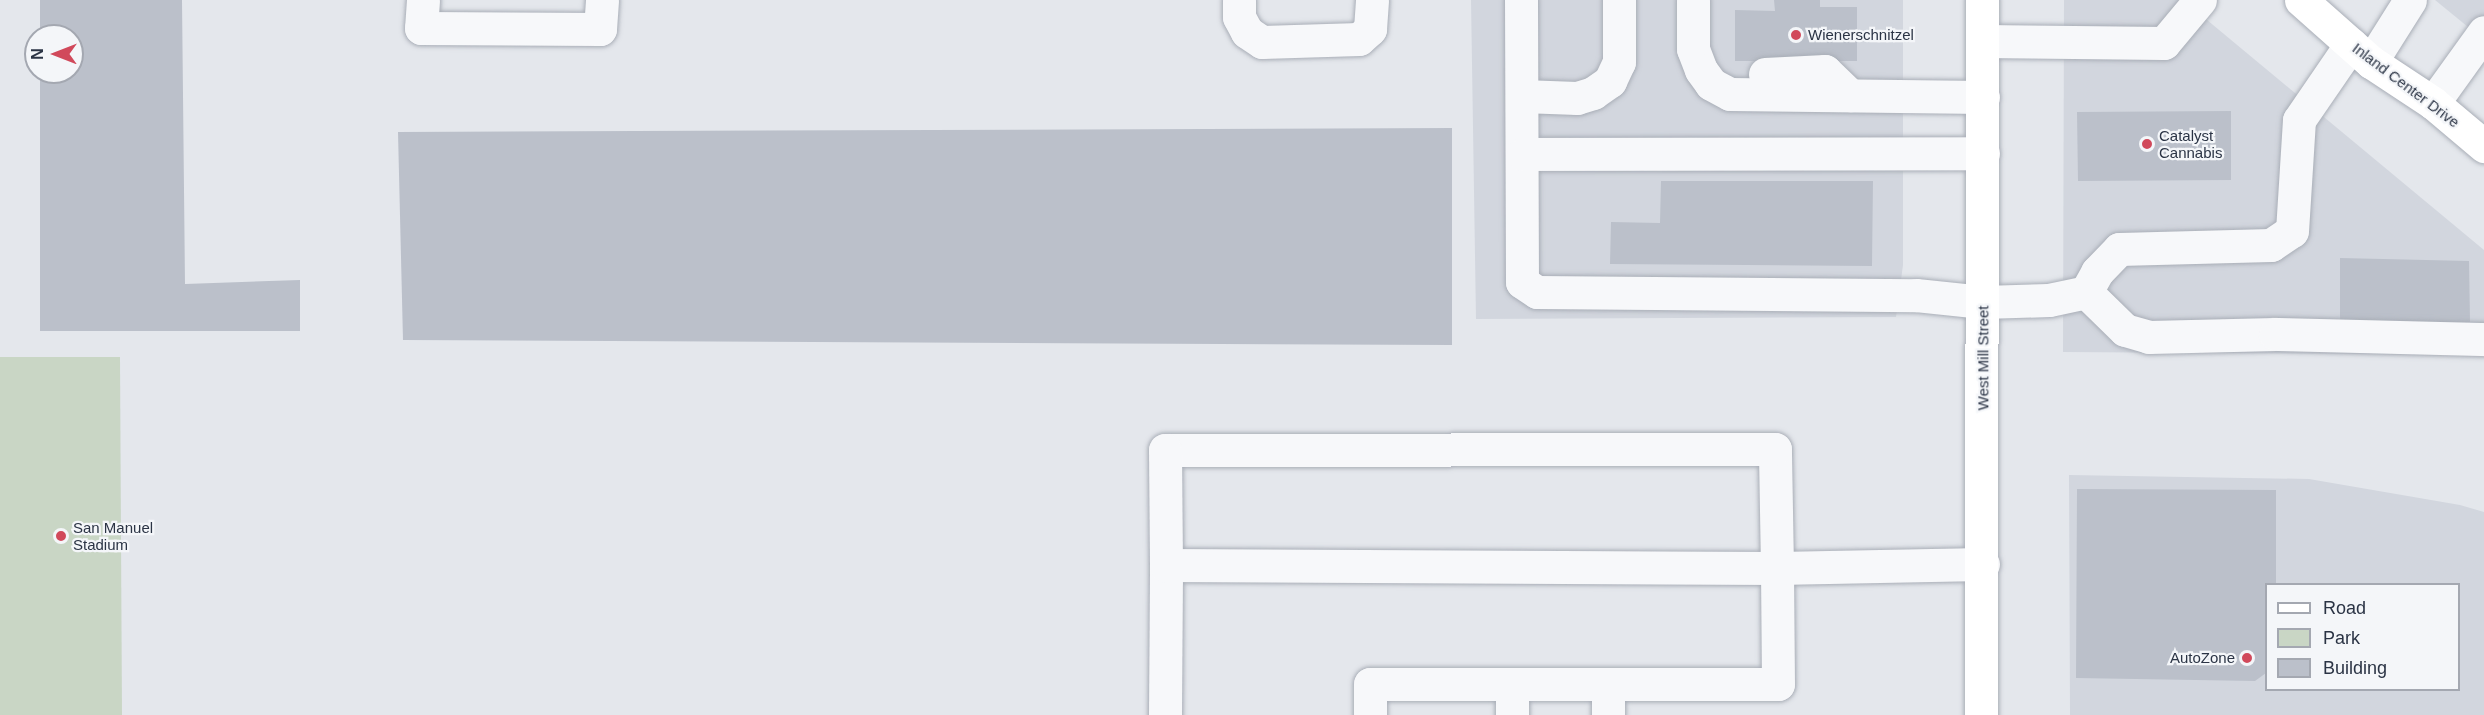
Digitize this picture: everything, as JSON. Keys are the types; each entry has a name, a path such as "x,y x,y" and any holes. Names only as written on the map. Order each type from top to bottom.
{"main road":[{"name":"West Mill Street","path":"1981,715 1982,0"},
{"name":"Inland Center Drive","path":"2301,0 2361,53 2433,103 2484,146"}],"lane":[{"path":"423,0 421,28 600,29 602,0"},
{"path":"1239,0 1239,17 1247,33 1262,42 1359,39 1370,29 1372,0"},
{"path":"1521,0 1522,282 1537,292 1916,295 1983,302 2049,300 2085,292 2097,272 2119,249 2271,245 2292,231 2300,120 2410,0"},
{"path":"1522,96 1577,98 1593,93 1610,81 1619,62 1620,0"},
{"path":"1693,0 1693,49 1701,70 1711,84 1730,94 1983,97"},
{"path":"1711,0 1712,35 1723,68 1752,74 1825,71 1850,95"},
{"path":"1983,41 2164,43 2200,0"},
{"path":"2433,103 2484,32"},
{"path":"1523,154 1983,153"},
{"path":"2085,292 2125,330 2149,337 2275,334 2484,339"},
{"path":"1165,715 1165,450 1775,448 1778,684 1608,699 1512,699 1370,684 1370,715"},
{"path":"1166,565 1777,568 1983,564"}],"shaded area":[{"path":"1471,0 1903,0 1903,265 1896,317 1476,319"},
{"path":"2064,0 2183,0 2484,250 2484,355 2063,352"},
{"path":"2435,0 2484,0 2484,40"},
{"path":"2069,475 2309,479 2460,505 2484,512 2484,715 2070,715"}],"green space":[{"name":"San Manuel Stadium","path":"0,357 120,357 122,715 0,715"}],"building":[{"path":"40,0 182,0 185,284 300,280 300,331 40,331 40,84 84,84 84,24 40,24"},
{"name":"Wienerschnitzel","path":"1774,0 1820,0 1820,7 1857,7 1857,61 1735,61 1735,10 1775,11"},
{"path":"2231,111 2231,180 2078,181 2077,112"},
{"path":"1452,128 1452,345 403,340 398,132"},
{"path":"1661,181 1873,181 1872,266 1610,264 1611,222 1660,223"},
{"path":"2340,258 2469,261 2470,322 2340,324"},
{"path":"2077,489 2276,490 2276,583 2265,583 2265,674 2255,681 2076,678"}],"place":[{"name":"Wienerschnitzel","path":"1796,35"},
{"name":"Catalyst Cannabis","path":"2147,144"},
{"name":"San Manuel Stadium","path":"61,536"},
{"name":"AutoZone","path":"2247,658"}]}
